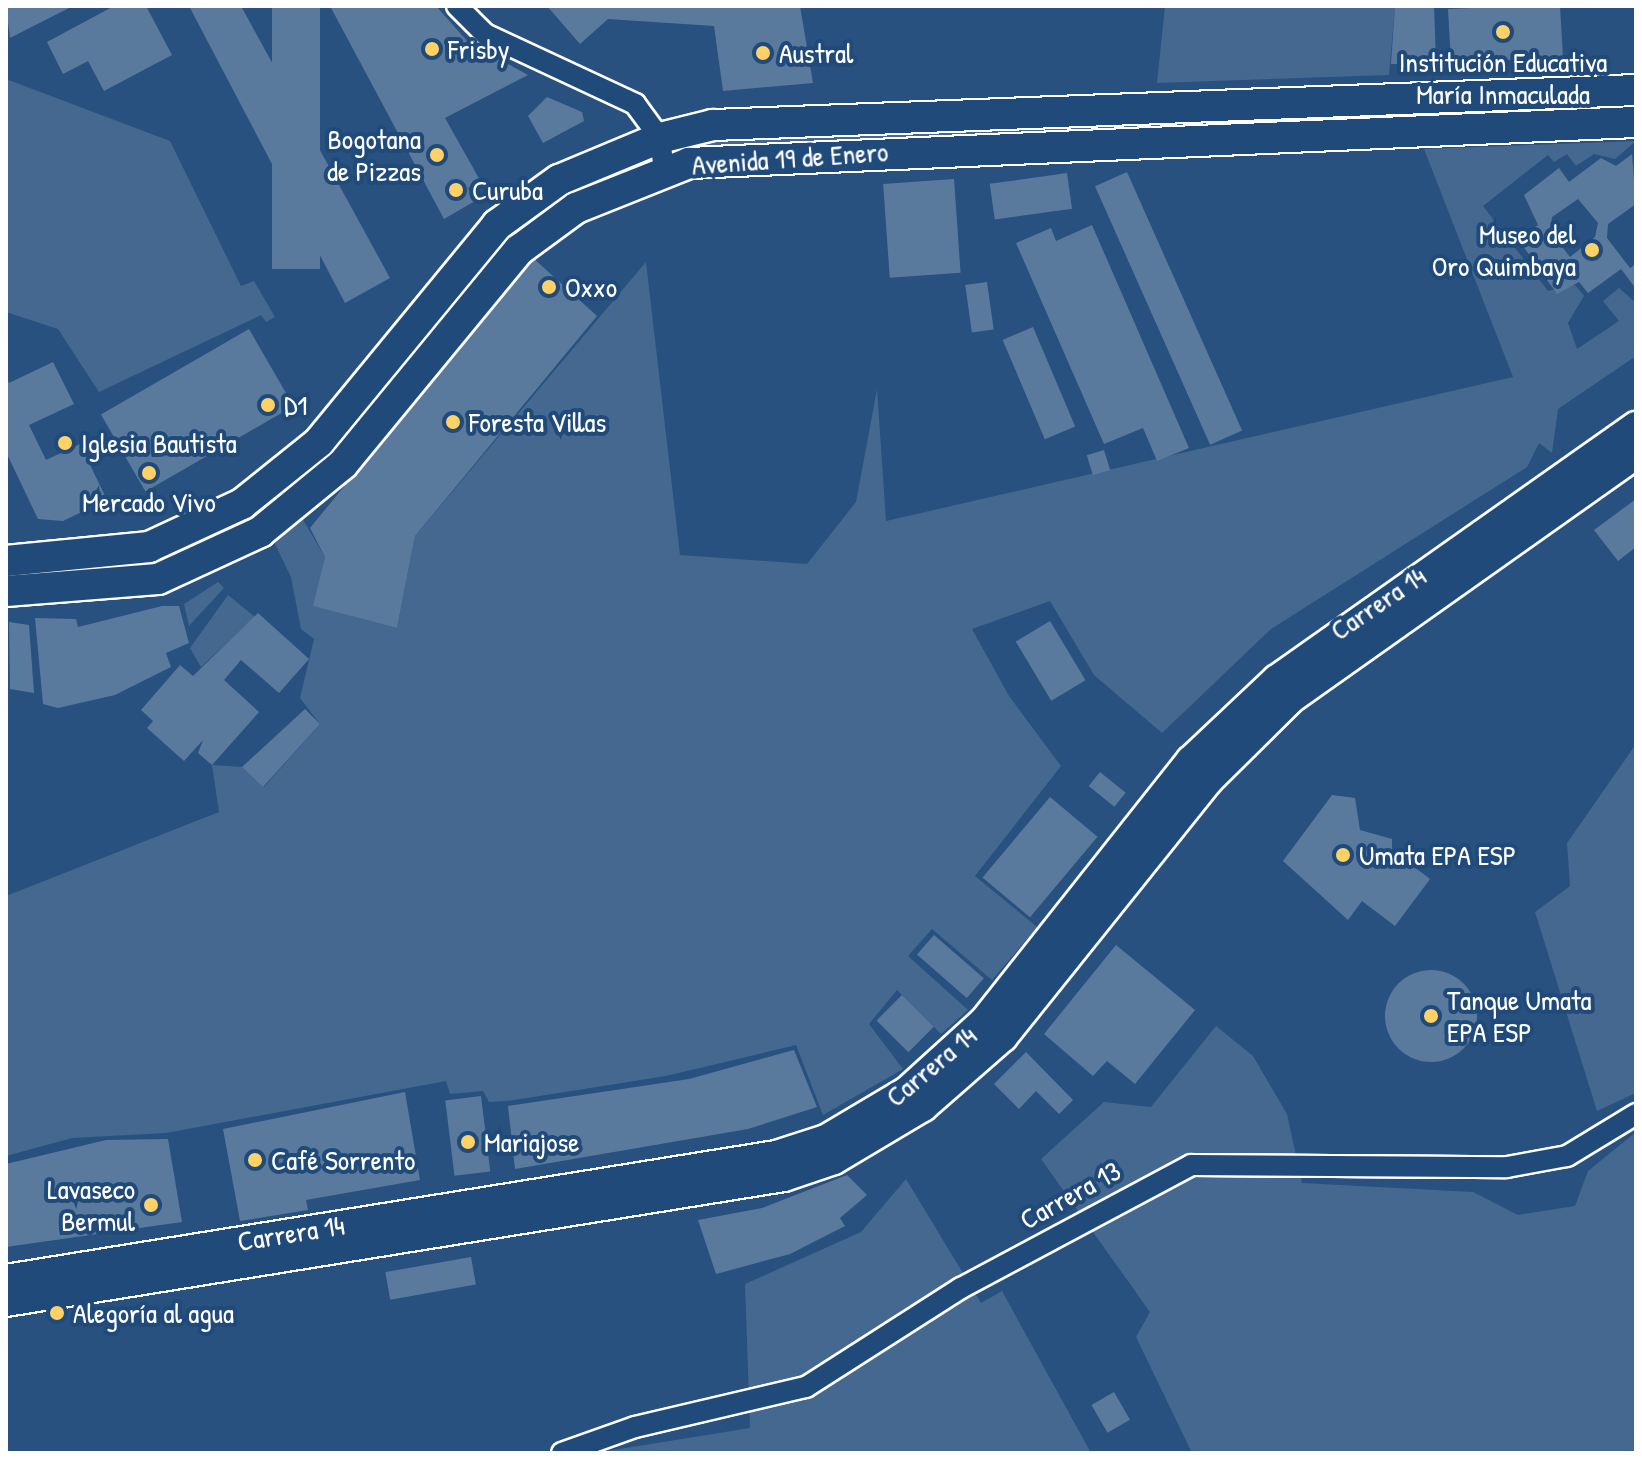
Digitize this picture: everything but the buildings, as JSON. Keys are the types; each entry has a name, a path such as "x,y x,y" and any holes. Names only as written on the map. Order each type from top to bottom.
{"main road":[{"name":"Avenida 19 de Enero","path":"6,561 149,547 242,504 319,442 497,225 559,180 660,138 713,125 1636,90"},
{"name":"Avenida 19 de Enero","path":"6,591 158,579 260,532 343,464 519,250 576,208 664,170 749,156 1636,122"},
{"name":"Carrera 14","path":"6,1279 776,1155 826,1139 907,1091 984,1021 1191,760 1277,679 1636,426"},
{"name":"Carrera 14","path":"6,1302 784,1177 834,1160 923,1107 1003,1037 1209,780 1292,698 1636,454"}],"street":[{"path":"457,6 485,34 635,104 660,138 664,170"},
{"name":"Carrera 13","path":"562,1453 635,1427 806,1387 961,1288 1191,1165 1507,1167 1567,1156 1636,1114"}],"shaded area":[{"path":"1165,6 1395,6 1389,75 1157,83"},
{"path":"6,79 170,141 241,286 254,281 275,317 266,322 261,315 99,392 58,329 6,312"},
{"path":"1636,101 1636,113 675,149 728,133"},
{"path":"1636,141 1615,159 1594,154 1576,166 1567,154 1554,162 1548,155 1483,206 1548,291 1575,285 1584,296 1568,323 1577,349 1619,321 1603,301 1619,288 1636,303 1636,356 1558,409 1552,453 1539,443 1527,467 1271,629 1162,733 1094,675 1050,601 972,629 1009,696 1061,766 975,876 1037,927 992,980 932,929 908,956 968,1010 941,1034 897,990 869,1024 903,1069 823,1115 796,1045 666,1076 508,1101 489,1102 483,1091 450,1094 446,1081 166,1133 72,1138 6,1156 6,896 219,812 212,765 242,767 264,787 320,724 300,698 314,639 301,629 291,577 273,540 302,518 325,557 314,606 397,628 415,536 646,262 680,555 807,564 856,502 877,389 886,521 1513,377 1424,149"},
{"path":"624,168 537,216 505,246 334,461 288,500 266,505 326,455 499,238 571,185"},
{"path":"218,582 224,588 189,626 184,604"},
{"path":"228,595 255,617 201,667 190,648"},
{"path":"1636,744 1636,1093 1597,1111 1535,912 1570,886 1567,843"},
{"path":"1216,1026 1253,1056 1287,1114 1302,1183 1473,1192 1518,1215 1575,1206 1588,1171 1636,1132 1636,1453 1192,1453 1136,1337 1150,1312 1041,1159 1104,1102 1151,1107"},
{"path":"906,1179 981,1303 1002,1291 1091,1453 595,1453 750,1428 745,1284 861,1232"}],"place":[{"name":"Institución Educativa María Inmaculada","path":"1503,32"},
{"name":"Frisby","path":"432,49"},
{"name":"Austral","path":"763,53"},
{"name":"Bogotana de Pizzas","path":"437,155"},
{"name":"Curuba","path":"456,190"},
{"name":"Museo del Oro Quimbaya","path":"1592,250"},
{"name":"Oxxo","path":"549,287"},
{"name":"D1","path":"268,405"},
{"name":"Foresta Villas","path":"453,422"},
{"name":"Iglesia Bautista","path":"65,443"},
{"name":"Mercado Vivo","path":"149,473"},
{"name":"Umata EPA ESP","path":"1343,855"},
{"name":"Tanque Umata EPA ESP","path":"1431,1016"},
{"name":"Mariajose","path":"468,1142"},
{"name":"Café Sorrento","path":"255,1160"},
{"name":"Lavaseco Bermul","path":"151,1205"},
{"name":"Alegoría al agua","path":"57,1313"}]}
